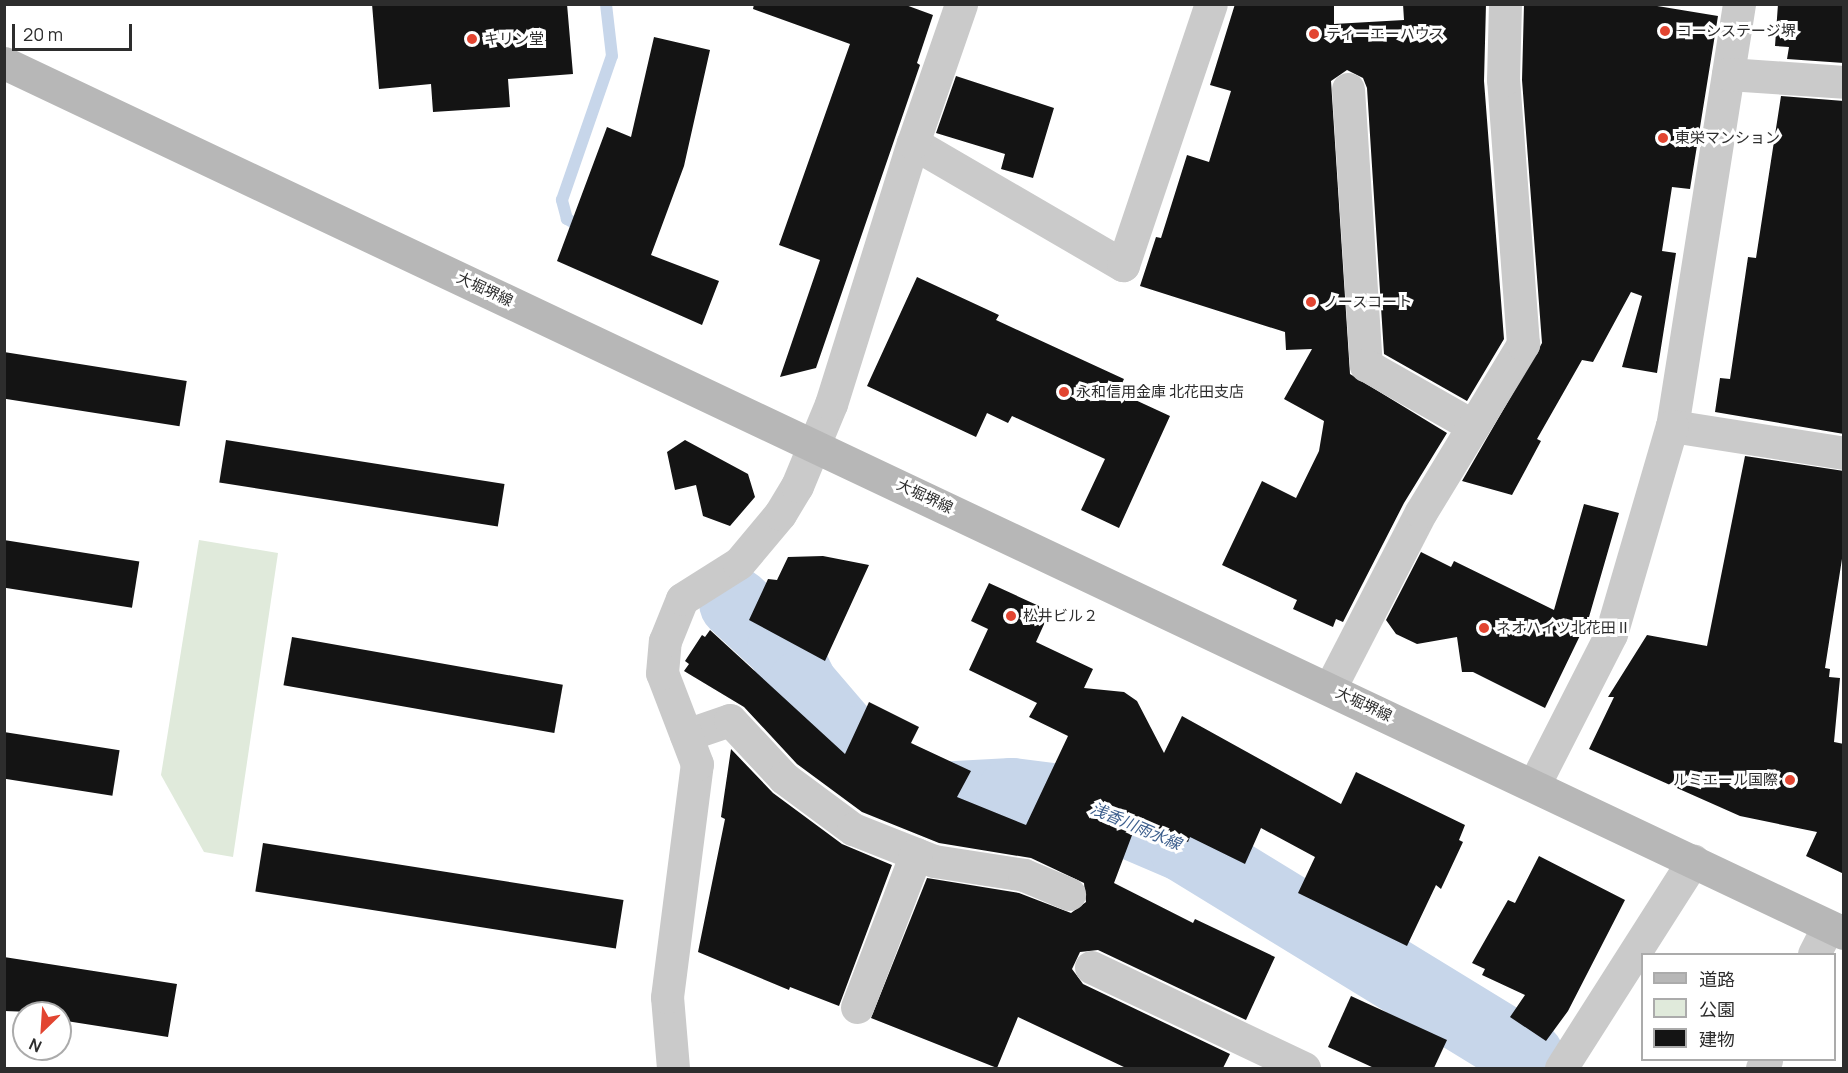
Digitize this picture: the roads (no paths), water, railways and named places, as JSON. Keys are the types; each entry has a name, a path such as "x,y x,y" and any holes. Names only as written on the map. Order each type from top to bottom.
{"main road":[{"name":"大堀堺線","path":"4,63 816,444 1693,861 1829,938"}],"street":[{"path":"673,1068 668,997 697,764 662,673 665,641 682,599 739,563 780,514 816,444 913,143 961,4"},
{"path":"913,143 1123,265 1211,4"},
{"path":"1330,688 1421,512 1523,345 1503,80 1505,4"},
{"path":"1534,785 1611,634 1672,426 1739,4"},
{"path":"1728,74 1844,82"},
{"path":"1348,89 1366,365 1473,426"},
{"path":"1672,426 1844,453"},
{"path":"686,735 730,720 784,778 854,829 934,861 1024,875 1069,894"},
{"path":"857,1007 916,854"},
{"path":"1561,1068 1693,861"},
{"path":"1090,967 1304,1068"}],"waterway":[{"path":"585,229 567,219 562,200 612,56 606,4"},
{"name":"浅香川雨水線","path":"735,603 783,647 802,686 850,742 890,777 938,798 1012,794 1083,803 1184,846 1528,1057"}],"place":[{"name":"コーンステージ堺","path":"1665,31"},
{"name":"ティーエーハウス","path":"1314,34"},
{"name":"キリン堂","path":"472,39"},
{"name":"東栄マンション","path":"1663,138"},
{"name":"ノースコート","path":"1311,302"},
{"name":"永和信用金庫 北花田支店","path":"1064,392"},
{"name":"松井ビル２","path":"1011,616"},
{"name":"ネオハイツ北花田Ⅱ","path":"1484,628"},
{"name":"ルミエール国際","path":"1790,780"}]}
